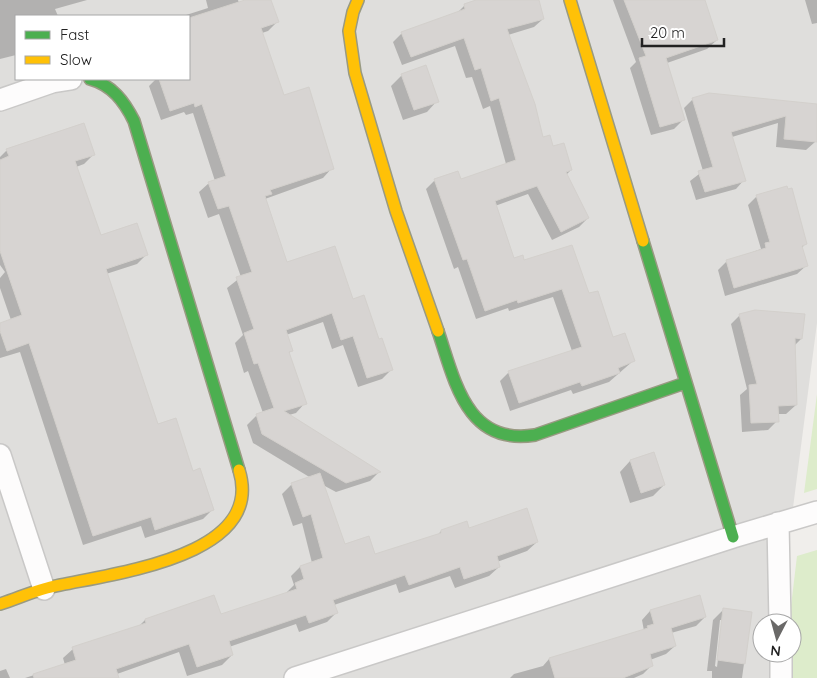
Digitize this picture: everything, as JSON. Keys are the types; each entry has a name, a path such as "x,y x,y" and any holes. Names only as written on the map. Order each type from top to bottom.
{"street":[{"path":"358,0 353,8 349,30 354,72 385,176 429,309 461,397 474,417 495,435 522,438 684,383"},
{"path":"570,0 732,537"},
{"path":"0,100 52,82 65,80"},
{"path":"0,604 44,589 129,570 203,547 226,530 234,520 242,493 242,479 134,121 122,99 98,80"},
{"path":"0,455 44,589"},
{"path":"305,677 732,537 817,512"},
{"path":"778,523 780,613"},
{"path":"781,663 781,678"}],"shaded area":[{"path":"0,0 817,0 817,323 779,613 752,613 752,663 774,663 772,678 0,678"}],"green space":[{"path":"817,394 817,489 804,493"},
{"path":"817,550 817,678 783,678 785,663 802,663 802,613 790,613 797,556"}],"building":[{"path":"245,0 271,0 279,22 261,28 284,95 309,87 334,169 270,190 272,194 265,196 287,262 335,246 353,299 364,295 379,339 382,338 393,370 367,378 353,336 341,340 332,313 286,330 293,351 289,352 307,404 284,411 381,472 346,483 262,434 256,414 274,408 258,363 254,364 244,333 254,329 236,277 252,272 229,206 218,209 208,182 226,176 202,104 195,107 194,103 170,111 159,80 190,80 190,18"},
{"path":"476,0 539,0 544,19 507,29 535,104 543,137 550,135 553,146 564,143 572,170 566,172 589,218 561,232 537,186 495,201 514,258 523,255 524,260 572,245 589,293 598,291 613,337 625,333 635,361 618,368 620,373 582,386 580,382 519,403 508,371 582,347 562,289 518,303 517,300 485,311 467,259 463,260 434,179 458,171 461,179 516,160 499,98 491,101 481,68 475,70 464,38 411,57 401,32 465,9 464,4"},
{"path":"624,0 705,0 718,40 666,58 685,120 660,127 639,58 646,56"},
{"path":"426,65 439,102 414,110 401,74"},
{"path":"709,93 817,104 817,142 784,139 786,116 731,132 746,181 705,192 698,171 713,167 692,98"},
{"path":"84,123 95,155 75,161 101,235 137,223 148,255 106,269 158,424 176,418 193,471 200,468 214,510 155,530 151,517 93,536 29,343 7,351 0,331 0,323 22,315 0,251 0,160 9,156 6,149"},
{"path":"787,186 788,189 792,188 807,244 802,246 808,266 734,288 726,260 766,248 765,243 770,242 756,195"},
{"path":"755,310 805,314 802,339 795,338 797,405 778,406 779,422 751,423 749,385 757,384 739,314"},
{"path":"654,452 665,485 641,493 630,460"},
{"path":"320,473 345,544 369,536 375,554 441,533 441,530 467,521 469,528 527,508 538,542 497,556 500,567 464,579 460,567 409,585 405,575 333,600 338,613 309,623 306,615 229,641 233,655 197,667 189,644 116,669 119,678 34,678 33,674 76,660 72,647 146,623 145,619 214,595 221,614 297,589 295,583 304,579 300,566 323,558 311,514 303,517 291,483"},
{"path":"700,595 706,617 671,628 676,646 650,654 653,666 623,678 555,678 549,658 648,628 647,626 654,624 650,610"},
{"path":"723,608 752,612 745,664 717,660"}],"traffic: fast":[{"path":"93,80 105,85 111,90 126,107 134,121 239,470"},
{"path":"643,241 733,537"},
{"path":"438,331 458,389 467,406 479,420 494,431 512,436 535,435 685,383"}],"traffic: slow":[{"path":"358,0 349,31 355,73 396,211 438,331"},
{"path":"570,0 643,241"},
{"path":"0,604 35,591 140,568 174,558 205,543 229,524 241,500 239,470"}]}
